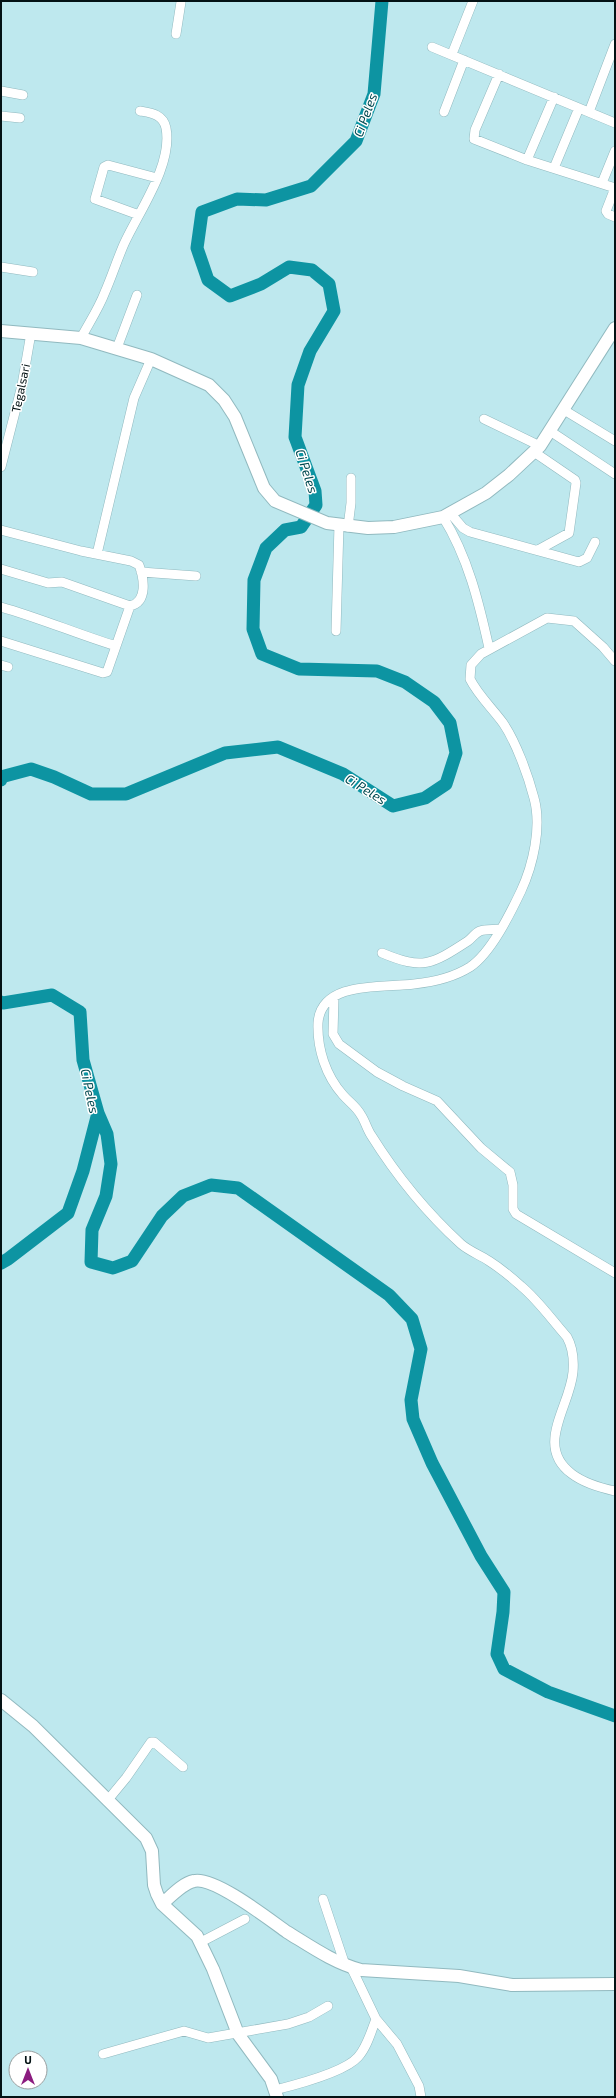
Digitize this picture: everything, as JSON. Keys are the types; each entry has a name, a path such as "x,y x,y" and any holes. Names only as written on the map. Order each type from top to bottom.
{"street":[{"path":"176,34 180,1"},
{"path":"452,54 473,1"},
{"path":"589,112 615,44"},
{"path":"432,47 452,54 615,123"},
{"path":"444,112 464,60"},
{"path":"499,74 473,137 527,160 615,188 606,211 608,214 615,217"},
{"path":"1,91 23,95"},
{"path":"527,160 554,97"},
{"path":"554,168 579,108"},
{"path":"82,338 105,293 124,243 157,178 165,155 166,127 160,117 155,113 140,111"},
{"path":"1,116 20,118"},
{"path":"602,183 615,151"},
{"path":"139,216 95,199 104,167 108,165 157,178"},
{"path":"1,267 33,272"},
{"path":"117,348 137,295"},
{"path":"1,331 82,338 151,359 210,385 224,400 235,417 268,495 275,501 291,509 338,525 394,527 447,516 486,493 509,475 537,449 550,431 615,328"},
{"name":"Tegalsari","path":"1,467 4,446 22,385 31,333"},
{"path":"97,554 134,398 151,359"},
{"path":"564,410 615,441"},
{"path":"484,419 537,449 575,480 576,483 569,533 538,550"},
{"path":"550,431 615,474"},
{"path":"336,632 338,525 351,503 351,478"},
{"path":"447,516 470,532 579,562 587,558 595,542"},
{"path":"447,516 470,576 489,648"},
{"path":"1,530 131,561 139,565 143,592 141,599 136,605 130,606 62,582 48,583 1,569"},
{"path":"141,572 196,576"},
{"path":"1,641 103,673 107,672 130,606"},
{"path":"1,607 35,617 82,636 116,646"},
{"path":"615,662 582,627 565,619 547,618 489,648 472,665 470,679 510,735 531,787 537,810 538,822 529,875 508,919 491,945 472,966 437,981 354,988 334,998 321,1010 318,1022 318,1040 322,1058 329,1075 343,1095 353,1104 361,1115 370,1134 425,1207 464,1247 491,1262 523,1288 567,1337 572,1346 573,1374 557,1427 555,1452 565,1468 578,1478 605,1489 615,1491"},
{"path":"382,953 409,963 420,965 431,962 470,940 477,932 501,929"},
{"path":"334,998 333,1034 339,1044 376,1072 403,1086 437,1100 481,1148 510,1172 513,1185 513,1209 516,1214 615,1273"},
{"path":"1,1700 33,1726 146,1838 152,1851 154,1885 162,1904 191,1929 201,1942 238,2034 262,2066 276,2093 314,2080 354,2060 367,2044 376,2019"},
{"path":"107,1801 126,1778 151,1742 154,1742 183,1768"},
{"path":"162,1904 180,1888 194,1881 210,1883 244,1901 287,1931 348,1966 387,1972 459,1976 512,1985 615,1984"},
{"path":"322,1899 348,1966 376,2019 397,2044 419,2086 421,2097"},
{"path":"201,1942 246,1919"},
{"path":"103,2054 184,2031 208,2038 238,2034 288,2024 309,2018 328,2006"}],"waterway":[{"name":"Ci Peles","path":"1,780 1,777 31,769 54,777 91,794 126,794 225,753 278,747 343,774 393,806 425,798 446,784 456,753 450,723 434,702 405,682 377,671 299,669 262,654 253,629 254,580 266,548 285,530 301,527 316,505 315,491 295,437 298,385 310,351 334,311 329,284 312,270 289,267 261,284 230,296 208,280 197,248 202,212 237,199 266,200 311,186 356,141 374,94 382,1"},
{"name":"Ci Peles","path":"1,1002 3,1003 52,995 80,1012 83,1060 98,1113 83,1171 68,1213 1,1263"},
{"path":"98,1113 107,1134 111,1164 106,1196 92,1230 91,1262 113,1268 132,1261 162,1216 183,1196 211,1185 238,1188 389,1295 412,1319 421,1349 411,1400 413,1419 432,1463 481,1556 504,1592 503,1612 497,1654 504,1669 548,1692 615,1716"}]}
